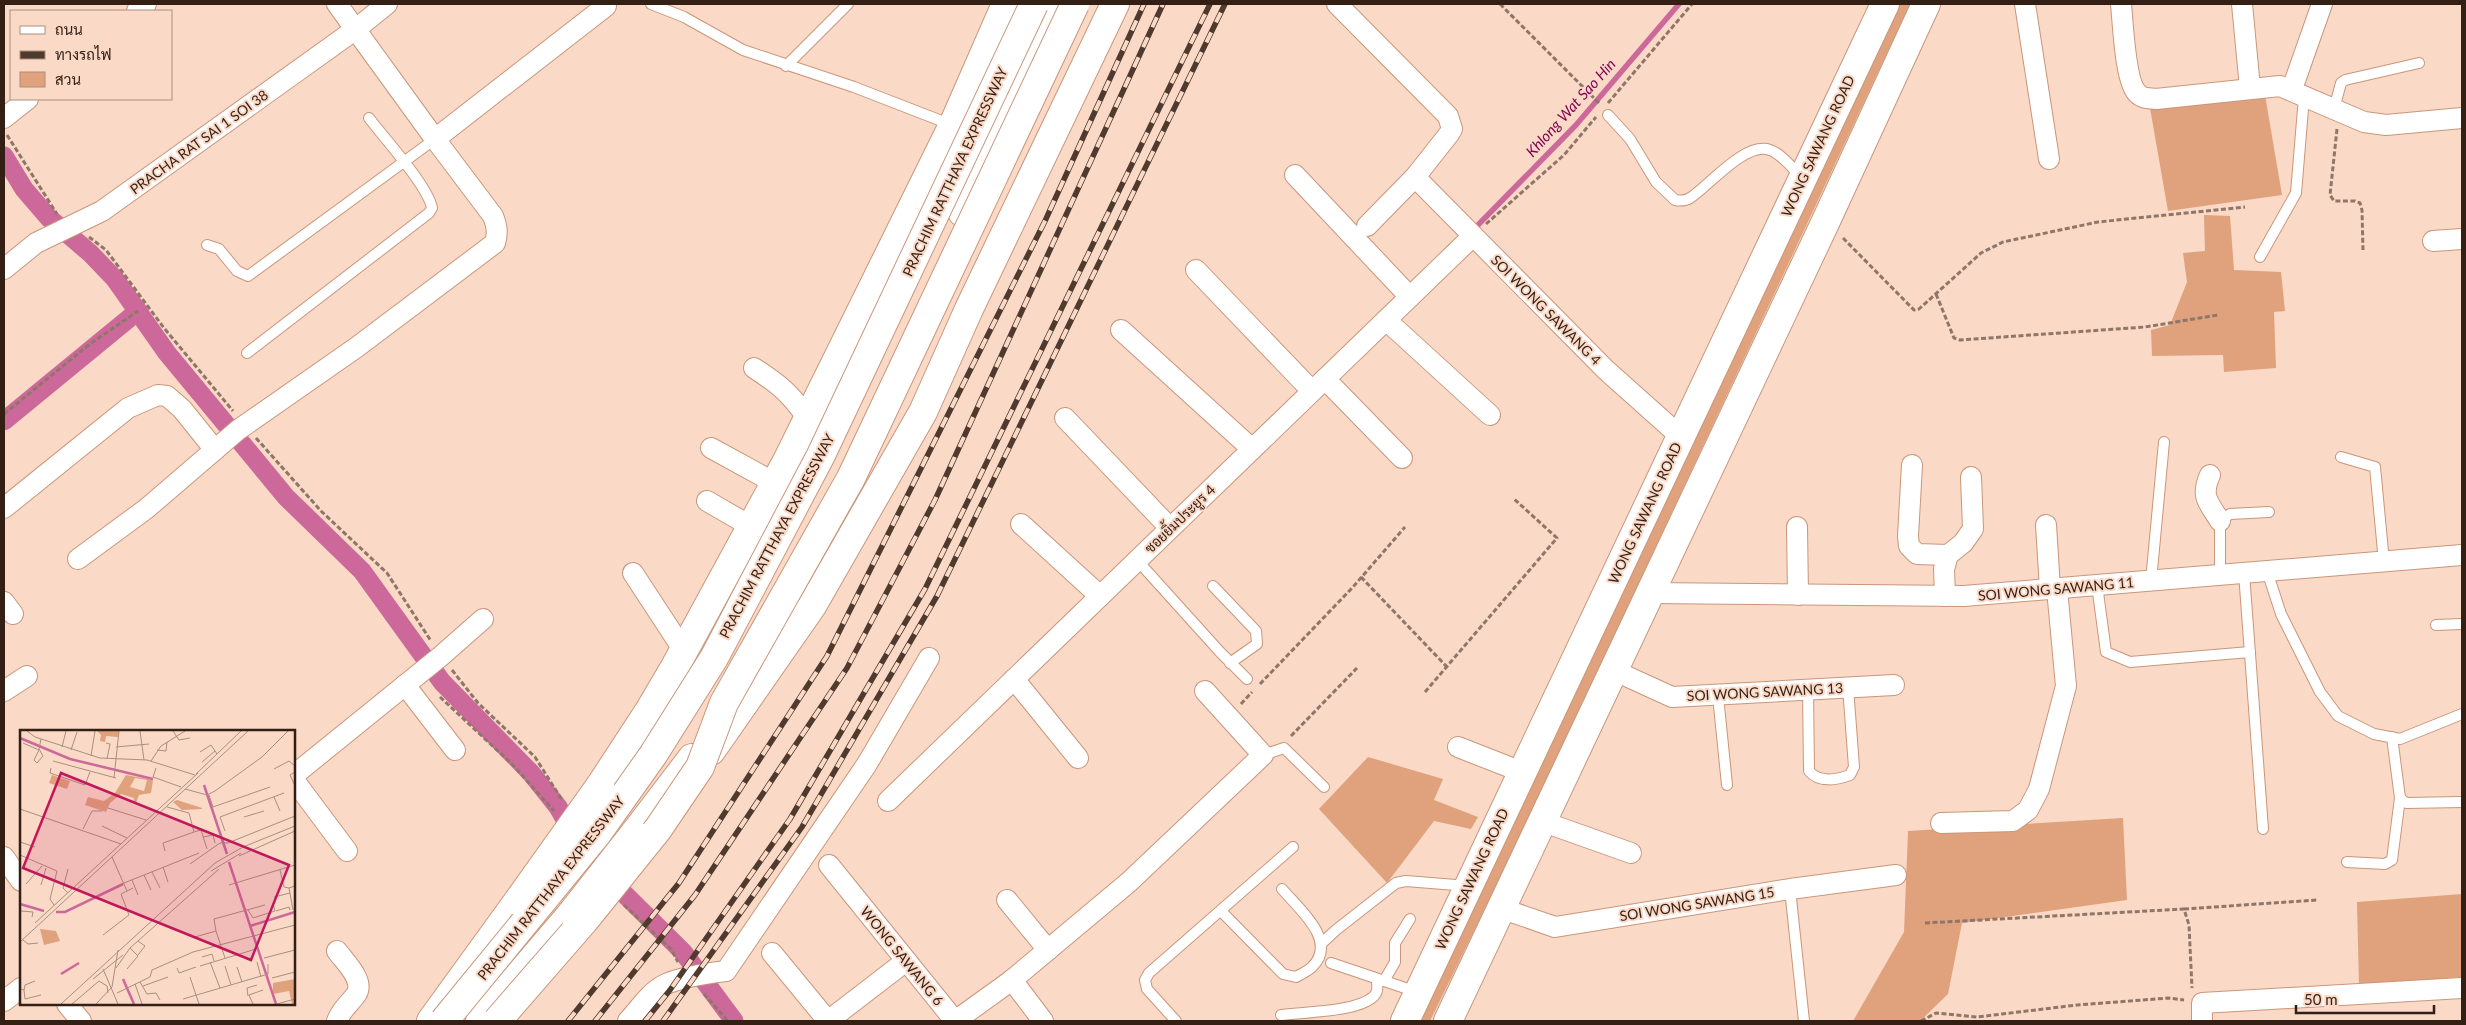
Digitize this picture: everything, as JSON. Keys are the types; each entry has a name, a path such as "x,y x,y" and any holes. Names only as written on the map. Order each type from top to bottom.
{"main road":[{"path":"431,1021 600,786 650,711 684,651 752,527 808,419 953,125 1006,4"},
{"name":"PRACHIM RATTHAYA EXPRESSWAY","path":"444,1021 597,834 653,755 714,658 821,455 1034,4"},
{"path":"480,1021 572,913 634,834 698,751 743,680 848,466 1057,4"},
{"path":"700,767 724,703 852,478 1075,4"},
{"path":"497,1021 584,921 658,829 812,606 923,412 969,309 1115,4"},
{"name":"WONG SAWANG ROAD","path":"1405,1021 1885,4"},
{"path":"1448,1021 1649,592 1825,223 1926,4"}],"street":[{"path":"78,559 146,509 241,428 356,347 494,243 497,236 497,226 493,216 386,74 337,4"},
{"name":"PRACHA RAT SAI 1 SOI 38","path":"4,269 36,243 102,212 356,29 387,4"},
{"path":"1337,4 1448,116 1452,129 1415,176 1367,226"},
{"path":"2025,4 2049,159"},
{"path":"2121,4 2131,82 2138,94 2145,98 2156,99 2280,86 2364,122 2386,125 2462,118"},
{"path":"2242,4 2250,88"},
{"path":"2298,93 2322,4"},
{"path":"435,139 608,5"},
{"path":"4,118 27,100"},
{"path":"1295,176 1410,297"},
{"name":"SOI WONG SAWANG 4","path":"1415,176 1606,370 1682,437"},
{"name":"ซอยยิ้มประยูร 4","path":"888,801 1472,236"},
{"path":"2433,241 2462,239"},
{"path":"1196,270 1318,385 1402,458"},
{"path":"1386,320 1490,415"},
{"path":"1121,330 1252,449"},
{"path":"754,368 783,387 793,397 808,419"},
{"path":"4,508 128,408 158,395 167,396 219,446"},
{"path":"1065,418 1170,528"},
{"path":"711,448 775,483"},
{"path":"1912,465 1908,536 1910,546 1917,554 1948,555"},
{"path":"2210,475 2204,487 2206,501 2220,521"},
{"path":"1945,596 1944,569 1948,555 1963,543 1973,528 1971,478"},
{"path":"707,501 752,527"},
{"path":"1020,524 1100,596"},
{"path":"1941,823 2013,821 2028,810 2039,789 2066,686 2046,525"},
{"path":"1797,527 1798,595"},
{"name":"SOI WONG SAWANG 11","path":"1649,592 1945,596 2054,589 2462,555"},
{"path":"633,572 684,651"},
{"path":"295,774 441,656 483,619"},
{"path":"628,1021 664,985 697,976 726,971 867,764 929,658"},
{"name":"SOI WONG SAWANG 13","path":"1613,670 1672,697 1718,696 1808,688 1894,685"},
{"path":"4,692 27,676"},
{"path":"412,679 455,750"},
{"path":"1014,680 1078,758"},
{"path":"1205,691 1263,755"},
{"path":"1458,747 1522,772"},
{"name":"WONG SAWANG 6","path":"829,865 955,1021 1012,980 1129,882 1263,755"},
{"path":"295,781 346,851"},
{"path":"1541,821 1631,853"},
{"path":"4,857 20,880"},
{"name":"SOI WONG SAWANG 15","path":"1500,908 1555,927 1790,889 1896,875"},
{"path":"1007,900 1048,950"},
{"path":"337,952 359,986 357,994 343,1008 337,1021"},
{"path":"772,953 828,1021 906,961"},
{"path":"1012,980 1043,1021"},
{"path":"2199,1009 2462,988"},
{"path":"4,1001 20,989"},
{"path":"68,1005 81,1021"}],"lane":[{"path":"651,4 684,17 744,50 786,66 854,87 953,125"},
{"path":"786,66 848,4"},
{"path":"2337,110 2341,83 2343,81 2419,63"},
{"path":"2260,257 2296,193 2298,93"},
{"path":"1603,111 1630,139 1656,182 1675,200 1689,199 1728,165 1757,150 1770,150 1784,160 1802,179"},
{"path":"247,354 429,213 432,208 431,200 419,181 368,118"},
{"path":"206,245 219,249 237,271 248,276 435,139"},
{"path":"2151,581 2164,442"},
{"path":"2341,457 2375,467 2384,562"},
{"path":"2220,575 2220,521 2230,514 2269,512"},
{"path":"1137,560 1230,663 1247,679"},
{"path":"2267,572 2281,614 2320,692 2338,716 2374,734 2400,739 2462,714"},
{"path":"2244,573 2263,828"},
{"path":"2097,585 2106,652 2130,662 2250,652"},
{"path":"1213,586 1256,631 1257,644 1230,663"},
{"path":"2436,626 2462,624"},
{"path":"1808,688 1808,771 1813,776 1823,779 1839,779 1850,775 1854,767 1848,687"},
{"path":"1718,696 1726,786"},
{"path":"2347,862 2385,864 2392,860 2400,798 2392,737"},
{"path":"1263,755 1284,748 1324,787"},
{"path":"2400,798 2406,803 2462,802"},
{"path":"1176,1021 1148,989 1145,980 1149,973 1293,847"},
{"path":"1322,944 1336,930 1396,882 1406,881 1469,886"},
{"path":"1221,911 1283,974 1296,977 1313,966 1319,956 1322,944 1320,933 1282,889"},
{"path":"1790,889 1804,1021"},
{"path":"1281,1015 1361,1003 1373,998 1378,991 1380,980 1394,962 1396,943 1410,919"},
{"path":"1331,963 1418,992"}],"path":[{"path":"1500,4 1588,91 1603,111"},
{"path":"1472,236 1564,155 1692,4"},
{"path":"2337,110 2330,195 2334,200 2355,201 2360,204 2362,210 2363,250"},
{"path":"4,130 66,229 106,250 241,428 321,510 387,573 441,656 478,702 535,757 564,804"},
{"path":"1825,223 1837,232 1914,310 1919,309 1981,253 2002,242 2098,222 2245,207"},
{"path":"1936,294 1954,338 1960,340 2145,327 2218,315"},
{"path":"4,414 90,344 138,311"},
{"path":"1425,692 1448,668 1557,538 1513,498"},
{"path":"1228,717 1361,577 1405,527"},
{"path":"1361,577 1448,668"},
{"path":"1263,755 1287,740 1357,668"},
{"path":"1925,923 2317,900"},
{"path":"1921,1021 1936,1013 1977,1017 2077,1005 2160,998 2199,1009 2189,925 2184,909"},
{"path":"697,976 713,1002 728,1021"}],"green space":[{"path":"1897,4 1910,4 1520,837 1430,1021 1419,1021"},
{"path":"2265,95 2282,195 2168,211 2150,108"},
{"path":"2204,215 2230,216 2234,270 2281,272 2285,311 2274,312 2276,368 2224,372 2223,355 2152,356 2151,330 2170,325 2187,282 2183,253 2205,251"},
{"path":"1368,757 1443,779 1434,800 1478,817 1471,829 1434,821 1387,883 1319,809"},
{"path":"2123,818 2127,900 1962,923 1948,994 1920,1021 1853,1021 1904,932 1908,831"},
{"path":"2462,894 2462,977 2359,985 2357,902"}],"waterway":[{"name":"Khlong Wat Sao Hin","path":"1478,225 1576,125 1679,4"},
{"path":"4,156 24,189 49,218 90,253 115,279 167,353 286,497 362,571 442,682 531,773 558,807 586,856 683,952 734,1021"},
{"path":"4,421 138,311"}],"railway":[{"path":"568,1021 679,883 827,656 1045,221 1144,4"},
{"path":"595,1021 695,895 847,668 935,500 1163,4"},
{"path":"645,1021 670,990 790,819 925,589 1210,4"},
{"path":"663,1021 802,827 937,596 1225,4"}]}
